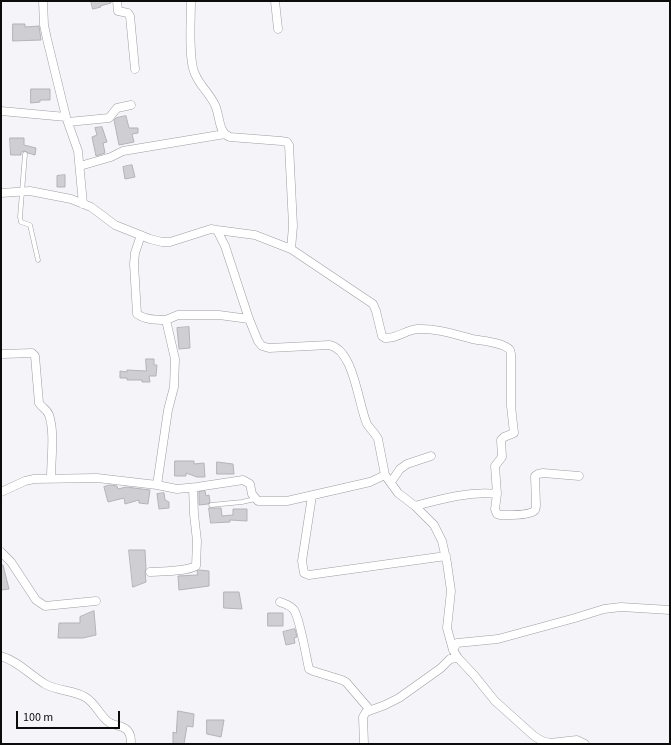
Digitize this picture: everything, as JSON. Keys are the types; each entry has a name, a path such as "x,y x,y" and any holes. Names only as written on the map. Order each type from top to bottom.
{"street":[{"path":"43,1 44,25 47,39 67,120 78,151 83,204"},
{"path":"117,1 118,11 130,14 135,69"},
{"path":"191,1 192,65 199,81 215,104 221,128 225,134 230,137 281,141 286,142 289,145 293,226 291,249"},
{"path":"274,1 278,29"},
{"path":"1,111 67,120 109,118 117,108 130,106"},
{"path":"80,166 110,158 122,151 225,134"},
{"path":"1,193 21,191 41,192 83,204 91,207 115,225 162,242 170,242 205,231 217,230 255,235 291,249 373,304 382,336 385,338 412,330 425,330 452,333 509,348 511,354 511,406 514,433 504,437 501,440 502,457 495,466 495,509 497,514 524,514 533,512 535,510 535,476 538,474 543,473 579,476"},
{"path":"217,230 225,246 249,319 258,341 262,346 329,345 339,350 346,360 368,424 378,439 385,475 398,493 415,506 434,525 439,533 446,556 451,591 447,628 452,650 495,701 534,736 542,741 550,743 577,740 585,744"},
{"path":"141,235 135,253 134,264 138,314 141,317 166,320 178,315 219,315 249,319"},
{"path":"157,485 168,410 174,387 175,359 166,320"},
{"path":"3,354 32,353 35,356 39,403 42,408 47,410 50,420 52,436 51,478"},
{"path":"391,482 400,469 407,464 431,456"},
{"path":"1,492 25,481 51,478 97,478 157,485 177,489 243,480 250,484 252,494 258,501 287,501 370,482 385,475"},
{"path":"150,572 177,570 196,566 197,541 193,488"},
{"path":"415,506 445,498 477,493 496,494"},
{"path":"312,496 302,561 304,573 309,575 446,556"},
{"path":"1,547 1,552 11,562 36,600 45,606 96,600"},
{"path":"280,602 289,605 294,610 309,669 346,682 370,710"},
{"path":"452,650 457,643 498,639 575,618 604,608 621,607 670,610"},
{"path":"1,656 15,662 47,685 85,696 92,701 104,718 111,724 128,730 131,744"},
{"path":"364,744 363,717 366,712 385,706 399,698 442,668 450,659 458,658"}],"lane":[{"path":"25,154 20,220 23,223 30,225 38,260"},
{"path":"211,505 242,502 255,499"}],"building":[{"path":"91,1 111,1 111,3 93,9"},
{"path":"13,24 25,24 25,27 39,26 41,40 13,41"},
{"path":"31,89 50,89 50,100 40,100 40,102 31,103"},
{"path":"126,116 129,128 138,128 138,133 132,134 134,142 119,145 114,120 116,118"},
{"path":"102,127 107,142 103,143 105,153 96,156 92,137 97,135 95,128"},
{"path":"10,138 24,138 24,145 36,148 35,155 25,151 21,152 21,155 11,155"},
{"path":"132,165 135,177 125,179 123,167"},
{"path":"65,175 65,187 57,187 57,176"},
{"path":"189,327 190,348 179,349 177,328"},
{"path":"146,359 154,359 154,365 157,365 156,376 149,376 150,382 120,378 120,371 146,371"},
{"path":"175,461 194,461 194,464 204,463 205,477 197,477 186,473 186,476 175,476"},
{"path":"217,462 233,464 234,474 217,474"},
{"path":"110,485 117,486 118,489 126,487 150,490 148,504 139,503 139,500 125,504 124,498 108,502 104,487"},
{"path":"205,491 206,496 209,495 210,502 208,504 199,505 199,492"},
{"path":"164,493 165,500 169,502 169,508 159,509 157,494"},
{"path":"209,508 221,508 222,516 233,515 233,509 247,509 247,521 230,520 230,522 211,523"},
{"path":"129,550 145,550 146,582 133,587"},
{"path":"1,565 3,565 9,589 1,590"},
{"path":"197,571 209,571 209,586 179,590 178,576 198,575"},
{"path":"224,592 239,592 242,609 224,608"},
{"path":"94,611 96,635 83,638 58,638 59,623 80,623 80,617"},
{"path":"268,613 283,613 283,626 268,626"},
{"path":"295,629 297,637 294,638 295,643 286,645 283,632"},
{"path":"178,711 194,714 193,727 187,726 184,744 173,744 173,732 176,733"},
{"path":"207,720 224,720 221,737 207,734"}]}
